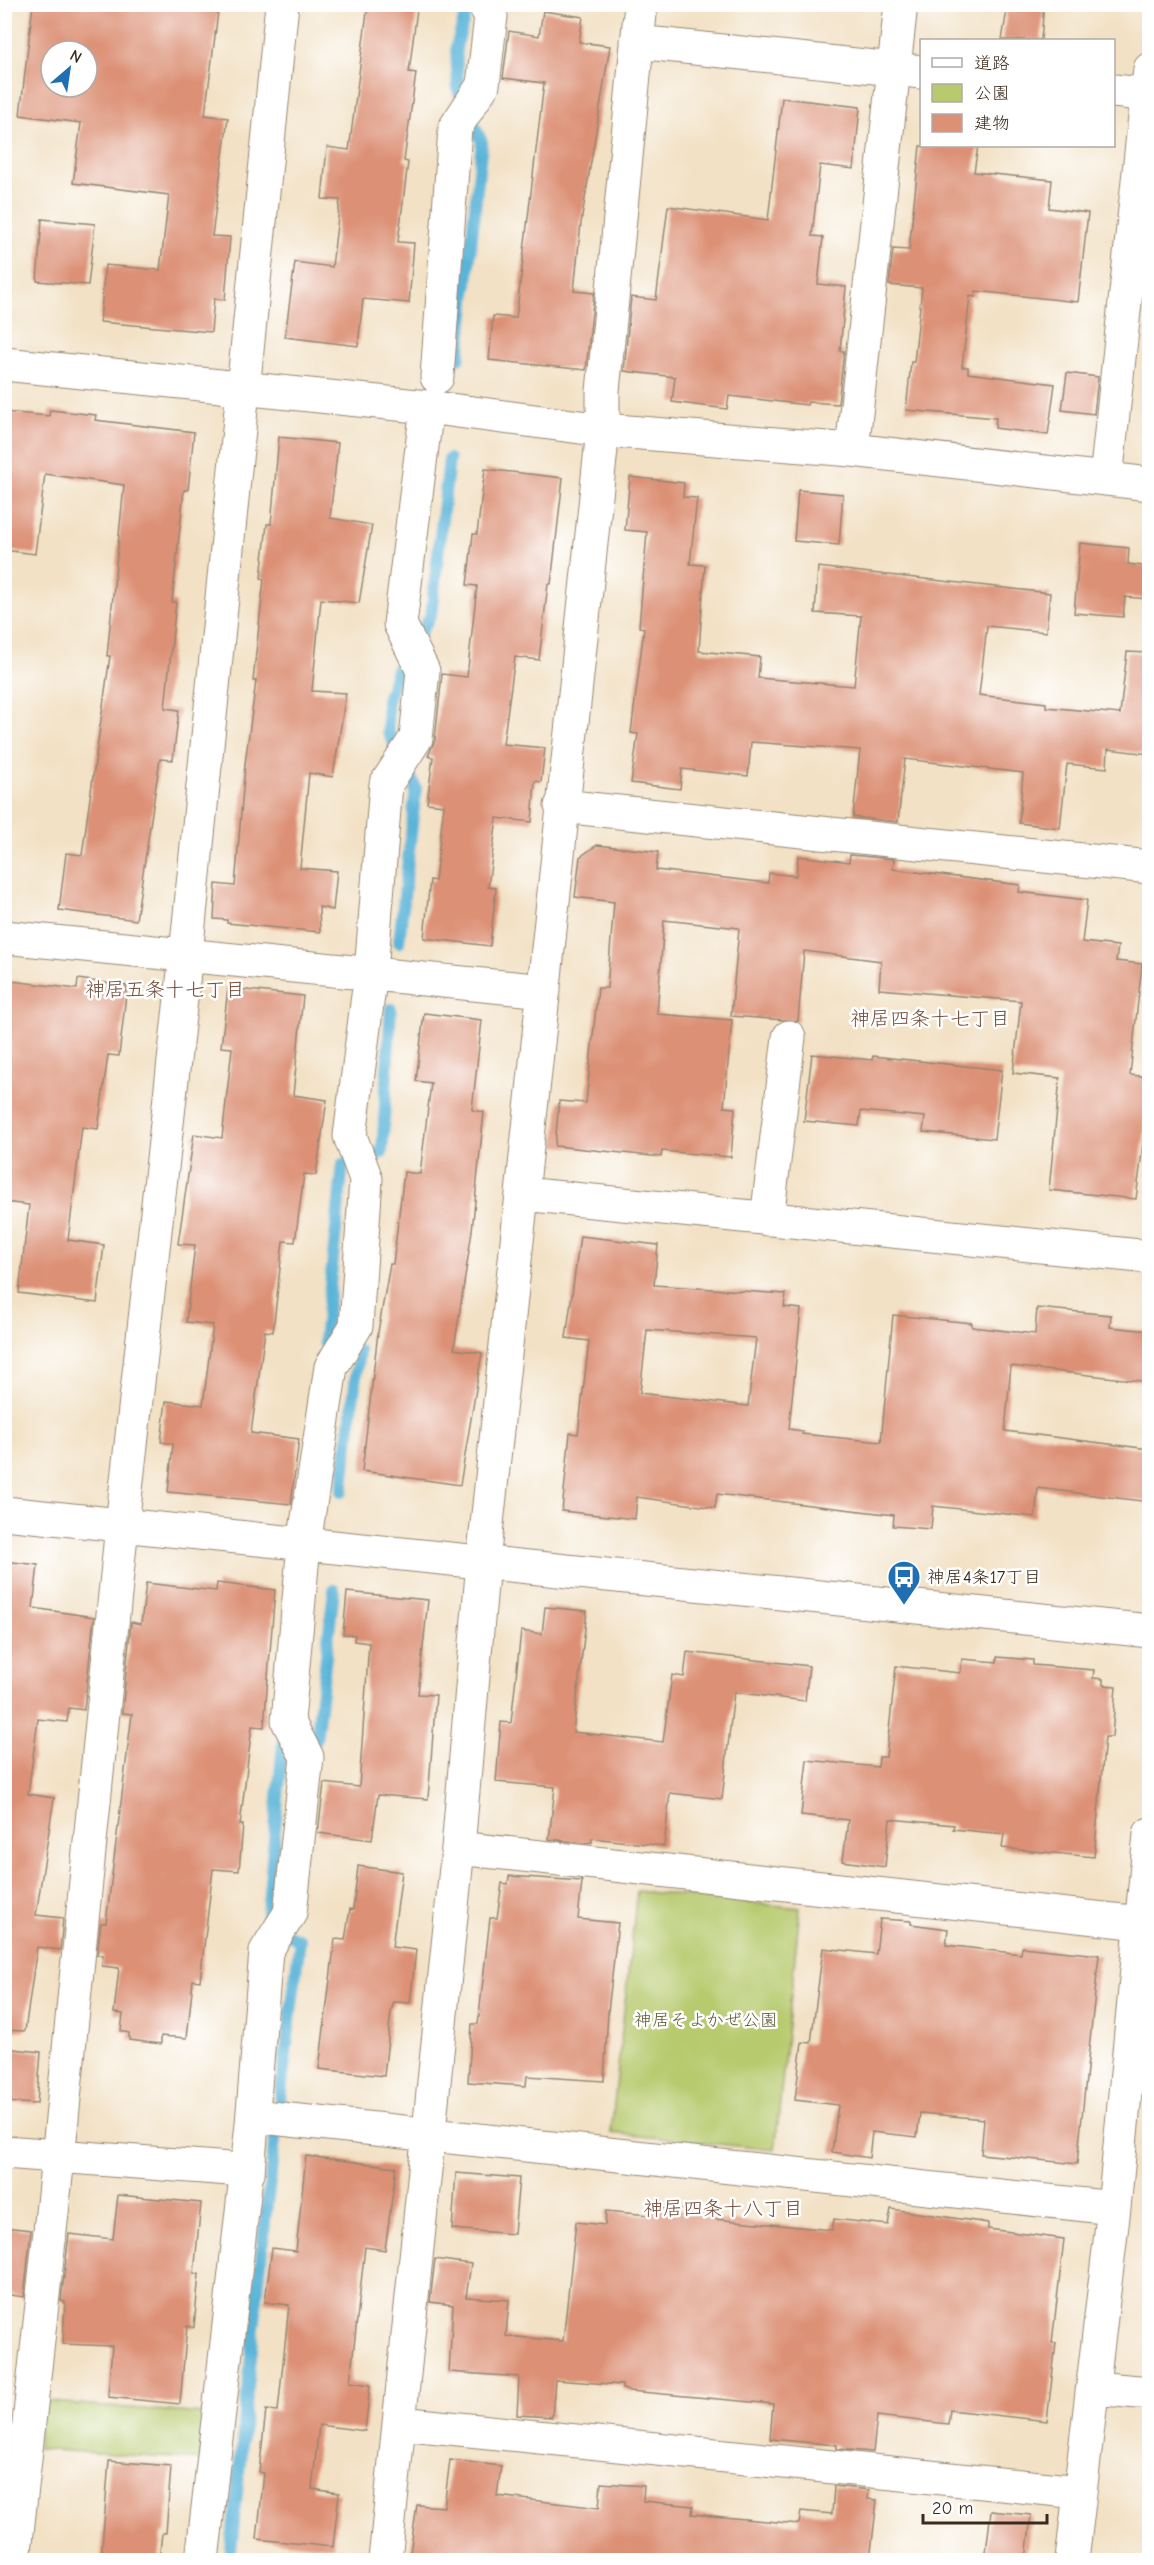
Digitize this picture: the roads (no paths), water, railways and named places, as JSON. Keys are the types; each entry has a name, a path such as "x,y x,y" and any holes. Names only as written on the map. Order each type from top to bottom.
{"street":[{"path":"14,2560 58,2158 122,1525 186,954 282,4"},
{"path":"202,2560 248,2173 266,1951 290,1913 307,1757 288,1721 303,1544 331,1367 356,1326 366,1179 350,1136 371,972 386,784 416,738 423,671 400,624 432,392 454,128 483,85 491,16 484,4"},
{"path":"385,2560 458,1848 483,1562 544,991 561,806 603,430 603,391 641,4"},
{"path":"852,450 908,70 900,4"},
{"path":"637,42 908,70"},
{"path":"1106,479 1149,86 1115,92"},
{"path":"4,364 242,388 432,392 603,430 852,450 1149,484"},
{"path":"561,806 1149,867"},
{"path":"4,937 544,991"},
{"path":"767,1219 789,1037"},
{"path":"523,1194 1149,1257"},
{"path":"4,1513 1149,1631"},
{"path":"1072,2560 1114,2208 1140,2026 1141,1923 1149,1834"},
{"path":"458,1848 1141,1923"},
{"path":"253,2116 1114,2208"},
{"path":"4,2152 58,2158 230,2169 248,2173"},
{"path":"1093,2388 1149,2393"},
{"path":"400,2423 1079,2492"}],"waterway":[{"path":"459,358 482,142 458,90 456,47 465,16 473,4"},
{"path":"399,942 416,788 388,732 387,700 397,670 431,615 449,459"},
{"path":"342,1492 359,1351 324,1342 343,1164 382,1153 391,1009"},
{"path":"230,2560 266,2213 300,1940 266,1925 283,1744 316,1740 334,1590"}],"place":[{"name":"神居4条17丁目","path":"904,1606"}],"district":[{"name":"神居五条十七丁目","path":"165,989"},
{"name":"神居四条十七丁目","path":"930,1018"},
{"name":"神居四条十八丁目","path":"723,2208"}],"park label":[{"name":"神居そよかぜ公園","path":"706,2020"}]}
